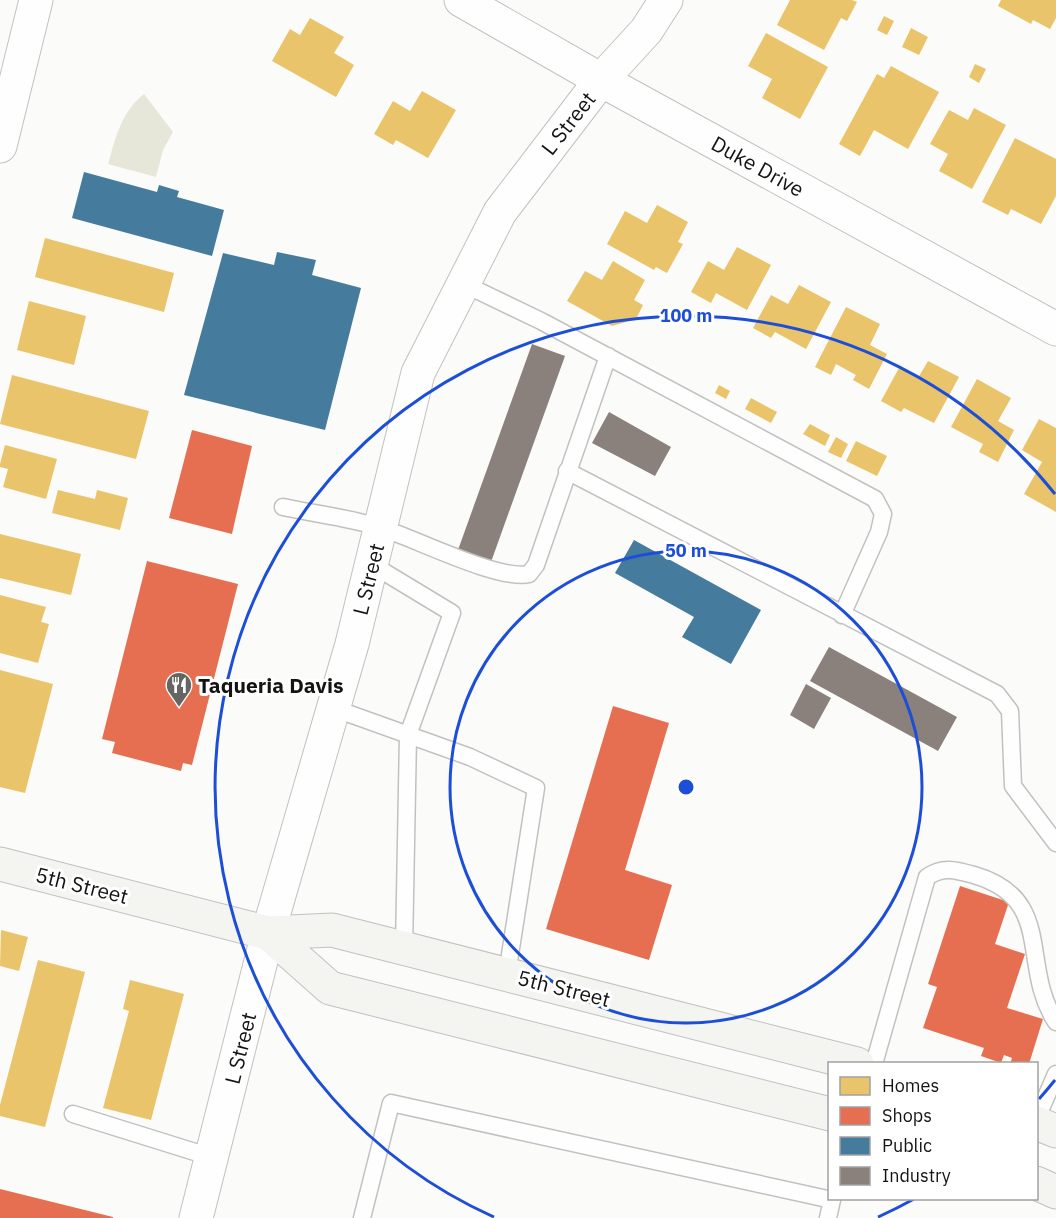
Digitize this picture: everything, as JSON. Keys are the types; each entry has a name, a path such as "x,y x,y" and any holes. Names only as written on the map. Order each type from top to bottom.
{"main road":[{"name":"5th Street","path":"0,864 268,933 332,930 848,1062"},
{"name":"5th Street","path":"268,933 330,988 828,1113"},
{"path":"1038,1122 1056,1131"},
{"path":"1038,1184 1056,1192"}],"street":[{"path":"0,146 36,0"},
{"name":"Duke Drive","path":"461,0 601,80 1056,329"},
{"name":"L Street","path":"196,1218 268,933 333,708 371,564 418,373 500,212 601,80 646,31 666,0"}],"lane":[{"path":"462,283 608,356 875,499 883,514 879,532 842,615"},
{"path":"284,507 380,527 490,568 519,576 530,574 536,566 608,356"},
{"path":"567,471 997,694 1010,711 1013,786 1056,843"},
{"path":"371,564 452,613 408,735 404,949"},
{"path":"333,708 470,757 536,788 507,974"},
{"path":"875,1062 927,878 937,870 953,870 981,877 1009,890 1025,906 1037,932 1040,985 1046,1007 1056,1022"},
{"path":"1038,1116 1056,1074"},
{"path":"362,1218 392,1104 828,1199"},
{"path":"72,1113 211,1157"},
{"path":"828,1218 832,1200"}],"shaded area":[{"path":"144,94 173,132 163,150 156,177 108,164 125,117"}],"building: Homes":[{"path":"790,0 852,0 857,2 847,21 841,18 824,50 777,25"},
{"path":"1001,0 1056,0 1056,18 1050,29 1033,20 1031,24 998,6"},
{"path":"884,16 894,21 887,35 877,30"},
{"path":"310,18 344,37 334,53 354,65 336,97 272,61 290,29 300,35"},
{"path":"911,28 928,37 919,55 902,47"},
{"path":"766,33 828,67 800,119 762,98 772,79 748,66"},
{"path":"975,64 986,69 979,83 969,77"},
{"path":"891,66 939,92 908,149 874,130 860,156 839,144 877,74 884,78"},
{"path":"422,91 456,110 428,158 396,140 393,145 374,134 393,101 410,111"},
{"path":"974,108 1006,125 972,189 939,171 948,154 930,144 949,110 968,120"},
{"path":"1015,138 1056,159 1056,196 1041,224 1011,209 1008,215 982,202"},
{"path":"657,205 688,222 678,242 683,244 667,273 656,267 654,270 607,244 625,211 647,223"},
{"path":"45,238 174,273 164,312 35,277"},
{"path":"737,247 771,265 747,310 716,293 711,303 691,292 708,261 724,270"},
{"path":"613,261 645,280 634,300 643,305 636,319 612,326 567,301 585,271 602,280"},
{"path":"799,285 831,302 806,349 775,332 771,338 753,328 771,295 788,304"},
{"path":"29,301 86,316 74,365 17,350"},
{"path":"846,307 880,324 870,345 887,354 869,389 853,380 856,375 836,364 831,375 815,367"},
{"path":"928,361 959,377 934,423 904,408 901,412 881,401 899,368 918,378"},
{"path":"12,375 149,411 136,459 0,424"},
{"path":"977,379 1011,398 998,421 1014,430 998,462 979,452 983,444 951,427"},
{"path":"719,385 730,391 726,399 715,393"},
{"path":"751,398 777,412 771,423 745,409"},
{"path":"1039,419 1056,428 1056,512 1024,494 1042,462 1022,450"},
{"path":"810,424 830,435 825,446 803,434"},
{"path":"836,437 848,444 841,458 828,452"},
{"path":"856,441 887,456 877,476 846,461"},
{"path":"5,445 57,459 46,499 3,487 8,469 0,467"},
{"path":"58,490 95,499 97,490 128,498 120,530 52,513"},
{"path":"0,534 81,554 71,595 0,578"},
{"path":"0,595 46,607 41,622 49,624 38,663 0,653"},
{"path":"0,670 53,684 25,793 0,787"},
{"path":"1,930 28,937 19,971 0,966"},
{"path":"38,960 85,972 45,1127 0,1116 0,1105"},
{"path":"130,980 184,994 151,1120 103,1108 129,1011 123,1009"}],"building: Shops":[{"path":"192,430 252,446 232,534 169,518"},
{"path":"147,561 238,584 192,765 183,763 181,771 112,753 115,742 102,739"},
{"path":"613,706 669,723 625,870 672,885 649,960 546,929"},
{"path":"960,886 1009,902 995,944 1025,954 1007,1008 1043,1019 1030,1062 1011,1062 1012,1058 1004,1055 1001,1062 998,1062 981,1056 984,1048 923,1028 937,987 928,984"},
{"path":"0,1189 113,1217 113,1218 0,1218"}],"building: Public":[{"path":"84,172 157,192 159,185 179,191 177,197 224,210 212,256 72,218"},
{"path":"277,252 316,260 312,275 361,288 325,430 184,395 223,253 274,265"},
{"path":"634,540 761,610 731,664 682,637 694,617 615,573"}],"building: Industry":[{"path":"532,344 565,356 491,562 458,550"},
{"path":"609,412 671,447 655,476 592,443"},
{"path":"829,647 957,717 938,751 810,681"},
{"path":"806,684 831,698 814,729 790,715"}],"place":[{"name":"Taqueria Davis","path":"179,708"}]}
